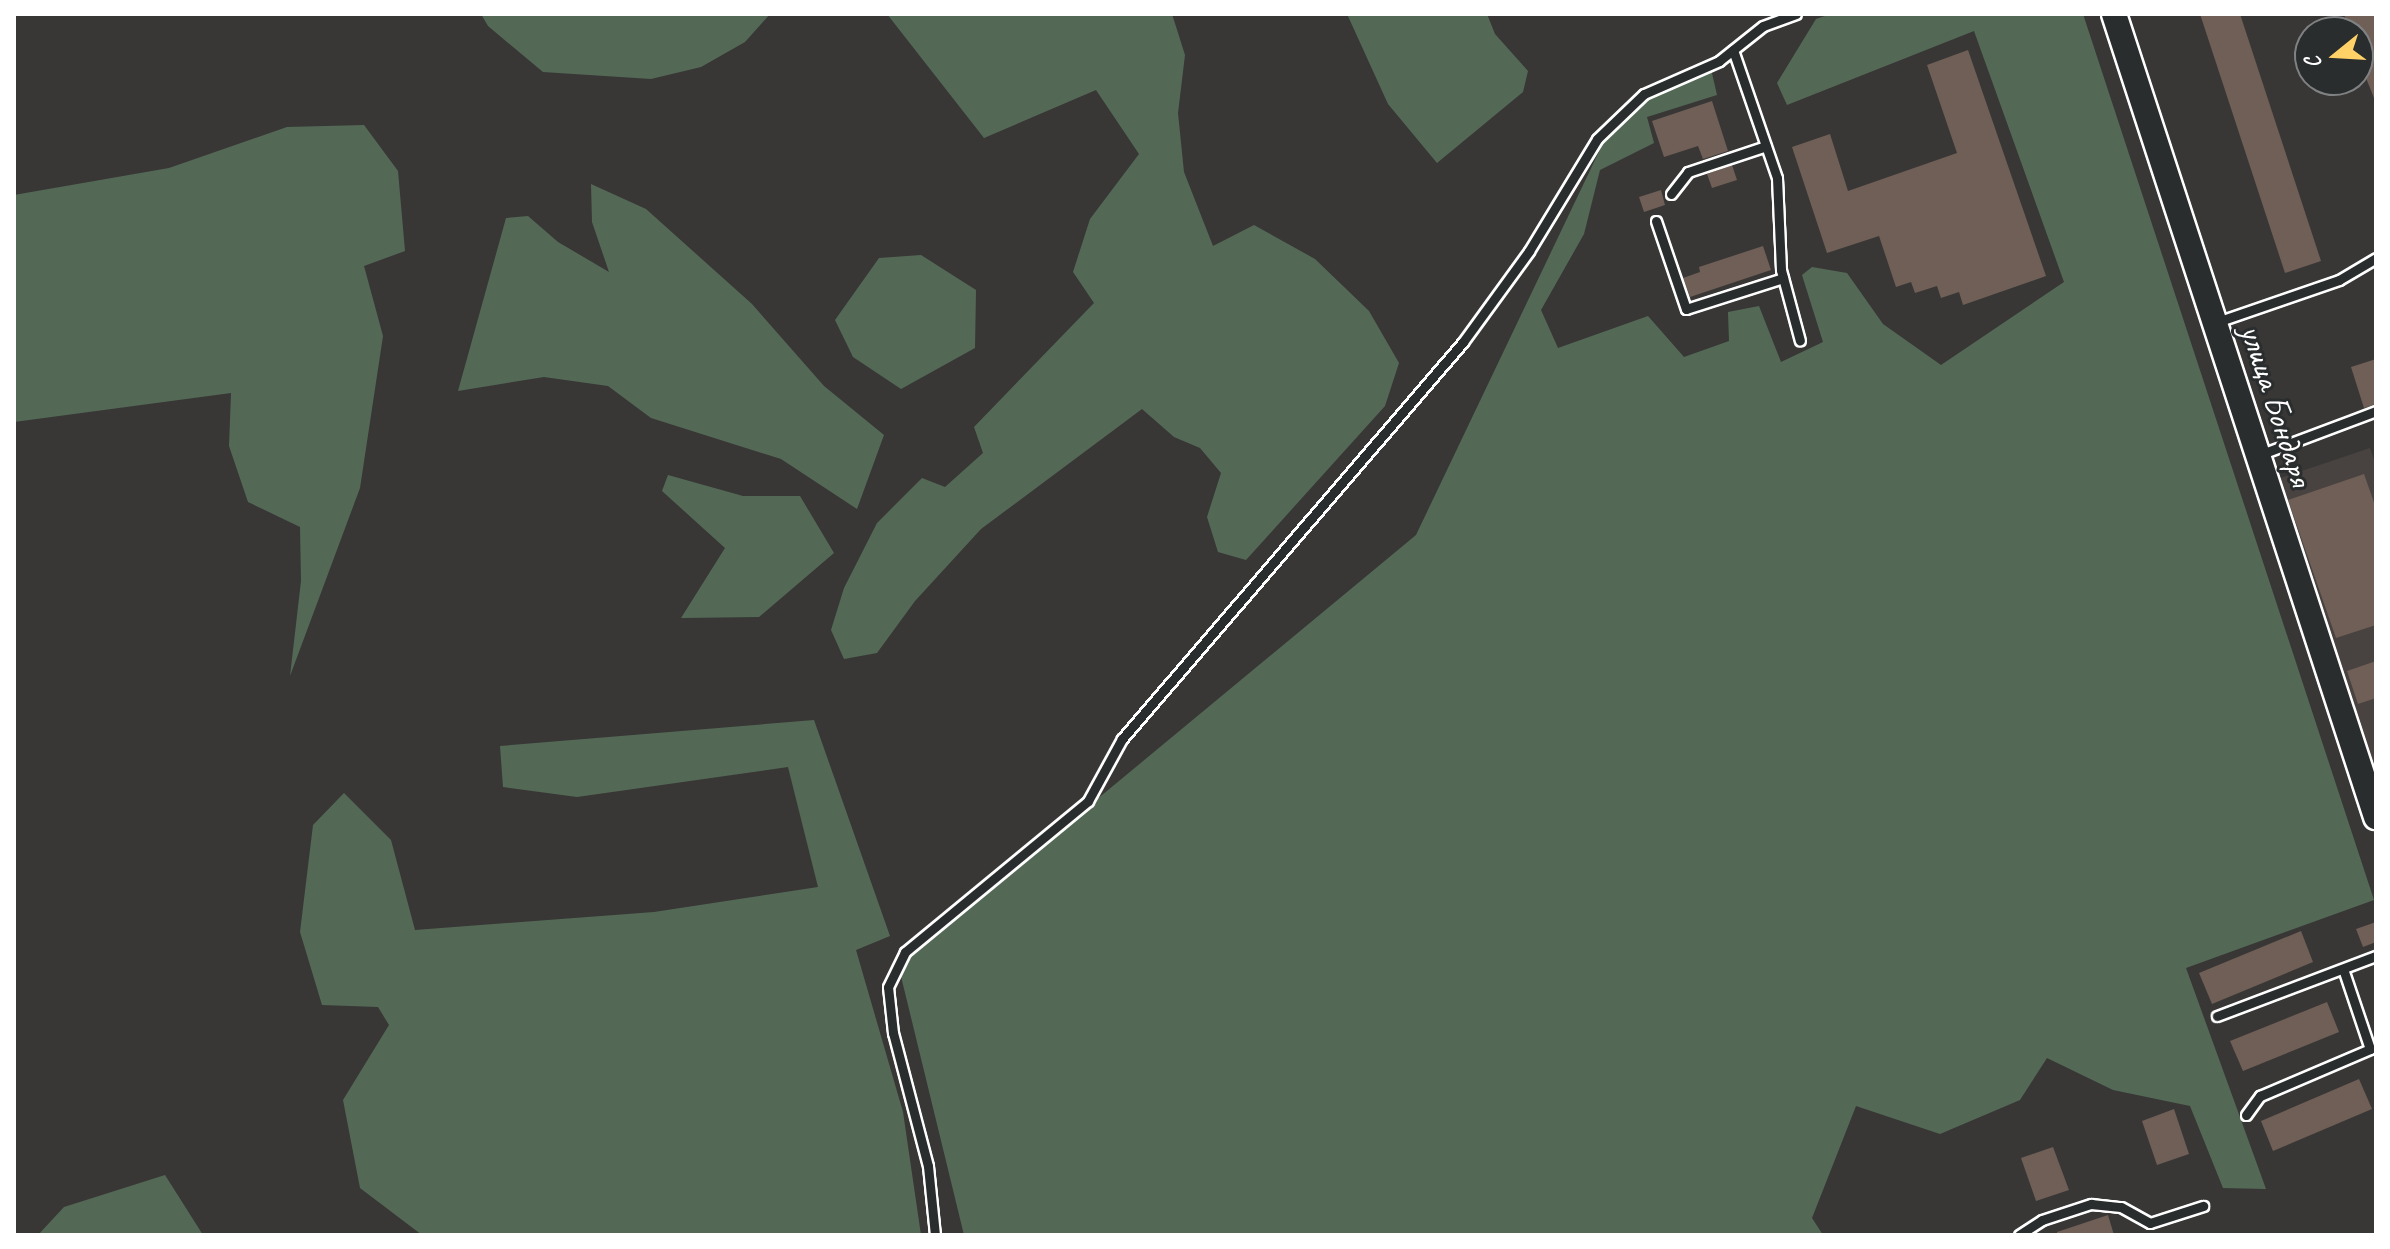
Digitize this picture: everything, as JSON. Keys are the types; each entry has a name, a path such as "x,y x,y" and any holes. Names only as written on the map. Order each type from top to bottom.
{"main road":[{"name":"улица Бондаря","path":"2114,14 2376,817"}],"lane":[{"path":"935,1235 928,1166 893,1033 888,987 905,952 1088,801 1122,739 1463,342 1529,251 1597,139 1644,94 1733,50 1763,26 1796,14"},
{"path":"1733,50 1777,178 1783,278 1800,341"},
{"path":"1671,194 1688,172 1766,146"},
{"path":"1656,221 1686,309 1783,278"},
{"path":"2215,323 2339,280 2376,258"},
{"path":"2257,456 2376,411"},
{"path":"2217,1016 2376,956"},
{"path":"2246,1115 2260,1096 2370,1049 2343,969"},
{"path":"2019,1235 2042,1220 2091,1204 2121,1207 2150,1223 2203,1206"}],"shaded area":[{"path":"2370,448 2376,465 2376,783 2275,480"}],"green space":[{"path":"481,14 770,14 745,42 701,67 651,79 543,72 488,26"},
{"path":"887,14 1172,14 1185,55 1178,113 1184,172 1213,246 1254,225 1315,259 1369,311 1399,363 1385,406 1246,560 1218,552 1207,517 1221,473 1200,448 1174,437 1142,409 981,529 915,601 877,653 844,659 831,630 844,588 877,523 922,478 945,487 983,453 974,427 1094,303 1073,272 1090,219 1139,154 1096,90 984,138"},
{"path":"1347,14 1487,14 1495,34 1528,71 1523,92 1437,163 1388,104"},
{"path":"1831,14 2083,14 2374,900 2186,968 2266,1189 2223,1188 2190,1106 2113,1090 2047,1058 2020,1100 1940,1134 1856,1106 1812,1218 1823,1235 964,1235 898,964 1416,535 1605,139 1645,98 1711,69 1717,95 1647,117 1654,143 1600,170 1584,234 1541,310 1558,348 1648,316 1684,357 1729,341 1728,312 1759,306 1781,362 1823,342 1802,275 1812,267 1847,273 1883,324 1941,365 2064,282 1974,31 1787,105 1777,83 1816,19"},
{"path":"364,125 398,171 405,251 364,266 383,336 360,488 290,676 301,581 300,527 248,502 229,446 231,393 14,422 14,195 169,168 287,127"},
{"path":"591,184 646,209 752,304 824,386 884,435 857,509 781,459 651,418 608,386 544,377 458,391 506,218 528,216 558,242 609,272 592,222"},
{"path":"921,255 976,290 975,348 901,389 853,357 835,320 879,258"},
{"path":"668,475 743,496 800,496 834,553 759,617 681,618 725,548 662,491"},
{"path":"814,720 890,936 856,950 903,1112 921,1235 422,1235 360,1188 343,1100 389,1025 378,1007 322,1005 300,932 313,825 344,793 391,840 415,930 654,912 818,887 788,767 577,797 503,787 500,746"},
{"path":"165,1175 203,1235 38,1235 64,1207"}],"building":[{"path":"2200,14 2240,14 2321,261 2285,273"},
{"path":"2376,14 2376,103 2373,96 2374,16 2345,16"},
{"path":"1968,50 2046,276 1963,305 1959,292 1941,298 1937,286 1915,293 1911,282 1896,287 1879,236 1827,253 1792,147 1830,134 1848,191 1957,153 1927,65"},
{"path":"1712,101 1728,151 1703,159 1698,146 1664,157 1652,121"},
{"path":"1732,165 1737,180 1712,188 1707,174"},
{"path":"1661,190 1665,205 1644,212 1639,197"},
{"path":"1763,246 1771,270 1690,297 1683,278 1700,272 1699,267"},
{"path":"2376,359 2376,404 2364,408 2351,367"},
{"path":"2364,474 2376,508 2376,625 2336,638 2288,500"},
{"path":"2376,661 2376,698 2358,704 2347,671"},
{"path":"2376,922 2376,942 2363,947 2356,929"},
{"path":"2301,931 2313,962 2212,1004 2199,973"},
{"path":"2327,1002 2339,1032 2243,1071 2230,1041"},
{"path":"2359,1079 2372,1109 2273,1151 2261,1121"},
{"path":"2174,1109 2189,1154 2157,1165 2142,1121"},
{"path":"2053,1147 2069,1190 2036,1201 2021,1158"},
{"path":"2108,1215 2114,1235 2057,1235 2057,1232"}]}
